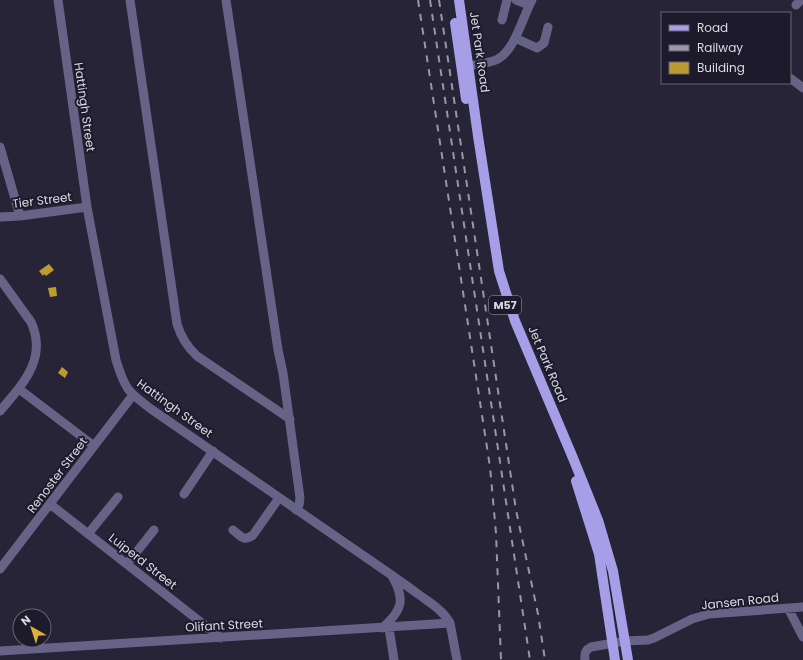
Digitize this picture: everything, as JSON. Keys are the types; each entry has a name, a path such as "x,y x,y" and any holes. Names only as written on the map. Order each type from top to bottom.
{"main road":[{"name":"Jet Park Road","path":"452,0 478,136 501,277 515,321 598,520 613,570 628,660"},
{"name":"Jet Park Road","path":"459,0 465,66 492,254 500,292 515,334 570,463 594,536 599,554 615,660"}],"street":[{"name":"Hattingh Street","path":"58,0 87,207 116,360 124,384 133,395 296,510 390,573 438,608 448,618 450,623"},
{"path":"130,0 176,324 188,347 197,356 290,419"},
{"path":"226,0 290,419 300,498 299,505 296,510"},
{"path":"502,20 507,0"},
{"path":"465,66 498,60 508,50 515,38 530,3 516,0"},
{"path":"515,38 537,48 544,43 548,27"},
{"path":"791,79 803,88"},
{"path":"0,147 20,216"},
{"name":"Tier Street","path":"0,217 20,216 87,207"},
{"path":"0,279 31,322 36,336 37,351 27,377 0,411"},
{"path":"18,389 94,446"},
{"name":"Renoster Street","path":"0,569 133,395"},
{"path":"184,494 213,451"},
{"path":"88,534 118,497"},
{"path":"233,530 243,538 247,539 253,535 279,498"},
{"name":"Luiperd Street","path":"50,504 221,638"},
{"path":"127,564 154,530"},
{"path":"390,573 399,590 401,598 398,612 385,628 394,660"},
{"name":"Jansen Road","path":"585,660 585,652 588,648 625,641 643,641 654,638 683,622 702,615 803,607"},
{"path":"788,608 803,637"},
{"path":"450,623 457,660"},
{"name":"Olifant Street","path":"0,651 450,623"}],"building":[{"path":"49,264 54,270 46,276 44,274 43,276 39,271"},
{"path":"56,287 57,296 50,297 48,288"},
{"path":"62,367 68,372 65,378 58,373"}],"railway":[{"path":"418,0 490,467 496,533 501,660"},
{"path":"430,0 530,660"},
{"path":"439,0 516,510 538,614 545,660"}]}
